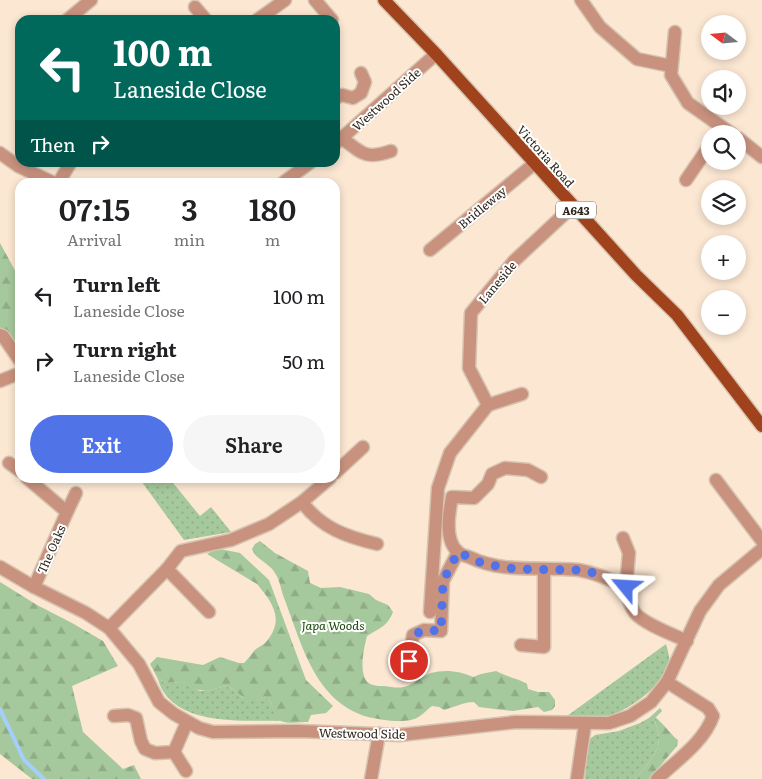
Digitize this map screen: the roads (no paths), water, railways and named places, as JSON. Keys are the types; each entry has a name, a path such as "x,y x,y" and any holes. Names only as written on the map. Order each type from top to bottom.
{"main road":[{"name":"Victoria Road","path":"384,0 436,54 636,275 677,315 762,426"}],"street":[{"path":"73,15 91,0"},
{"path":"266,15 285,0"},
{"path":"315,0 328,15"},
{"path":"581,0 600,27 637,59 671,66"},
{"path":"195,7 202,15"},
{"path":"675,32 671,66 672,75 688,103 715,125"},
{"name":"Westwood Side","path":"340,140 436,54"},
{"path":"340,96 353,98 361,93 365,82 361,73"},
{"path":"340,142 364,154 378,156 391,151"},
{"path":"746,144 762,157"},
{"path":"0,153 15,164"},
{"path":"686,180 701,158"},
{"name":"Bridleway","path":"430,250 534,163"},
{"path":"20,167 44,178"},
{"path":"61,178 68,167"},
{"path":"289,178 304,167"},
{"name":"Laneside","path":"488,405 468,368 472,313 514,261 573,206"},
{"path":"0,335 3,336 15,354"},
{"path":"0,381 15,375"},
{"path":"430,612 438,488 450,454 488,405 522,394"},
{"path":"340,469 364,447"},
{"path":"9,462 15,467"},
{"path":"541,477 528,470 505,468 492,474 488,484 474,498 452,497 448,519 450,538 458,552 484,564 516,569 578,570 601,574 626,587"},
{"path":"716,480 762,541"},
{"name":"The Oaks","path":"33,483 67,512"},
{"path":"109,628 167,569 181,552 231,540 269,524 302,502 324,483"},
{"name":"The Oaks","path":"34,586 76,493"},
{"path":"302,502 311,515 323,525 357,540 377,544"},
{"path":"623,538 628,553 626,587 635,613 660,629 688,641"},
{"name":"Westwood Side","path":"0,567 86,613 109,628 139,664 159,702 187,722 199,728 213,732 298,731 400,735 516,722 609,723 630,716 651,702 667,682 688,641 700,611 719,585 762,549"},
{"path":"409,661 413,635 424,630 441,631 443,581 458,552"},
{"path":"167,569 209,612"},
{"path":"521,645 544,646 544,569"},
{"path":"657,779 703,735 710,726 713,716 708,708 667,682"},
{"path":"114,716 128,715 136,718 141,741 145,749 154,753 174,752"},
{"path":"174,752 187,722"},
{"path":"577,779 584,724"},
{"path":"371,779 379,734"},
{"path":"174,752 186,771"}],"waterway":[{"path":"0,709 24,760 44,779"}],"park label":[{"name":"Japa Woods","path":"333,625"}]}
